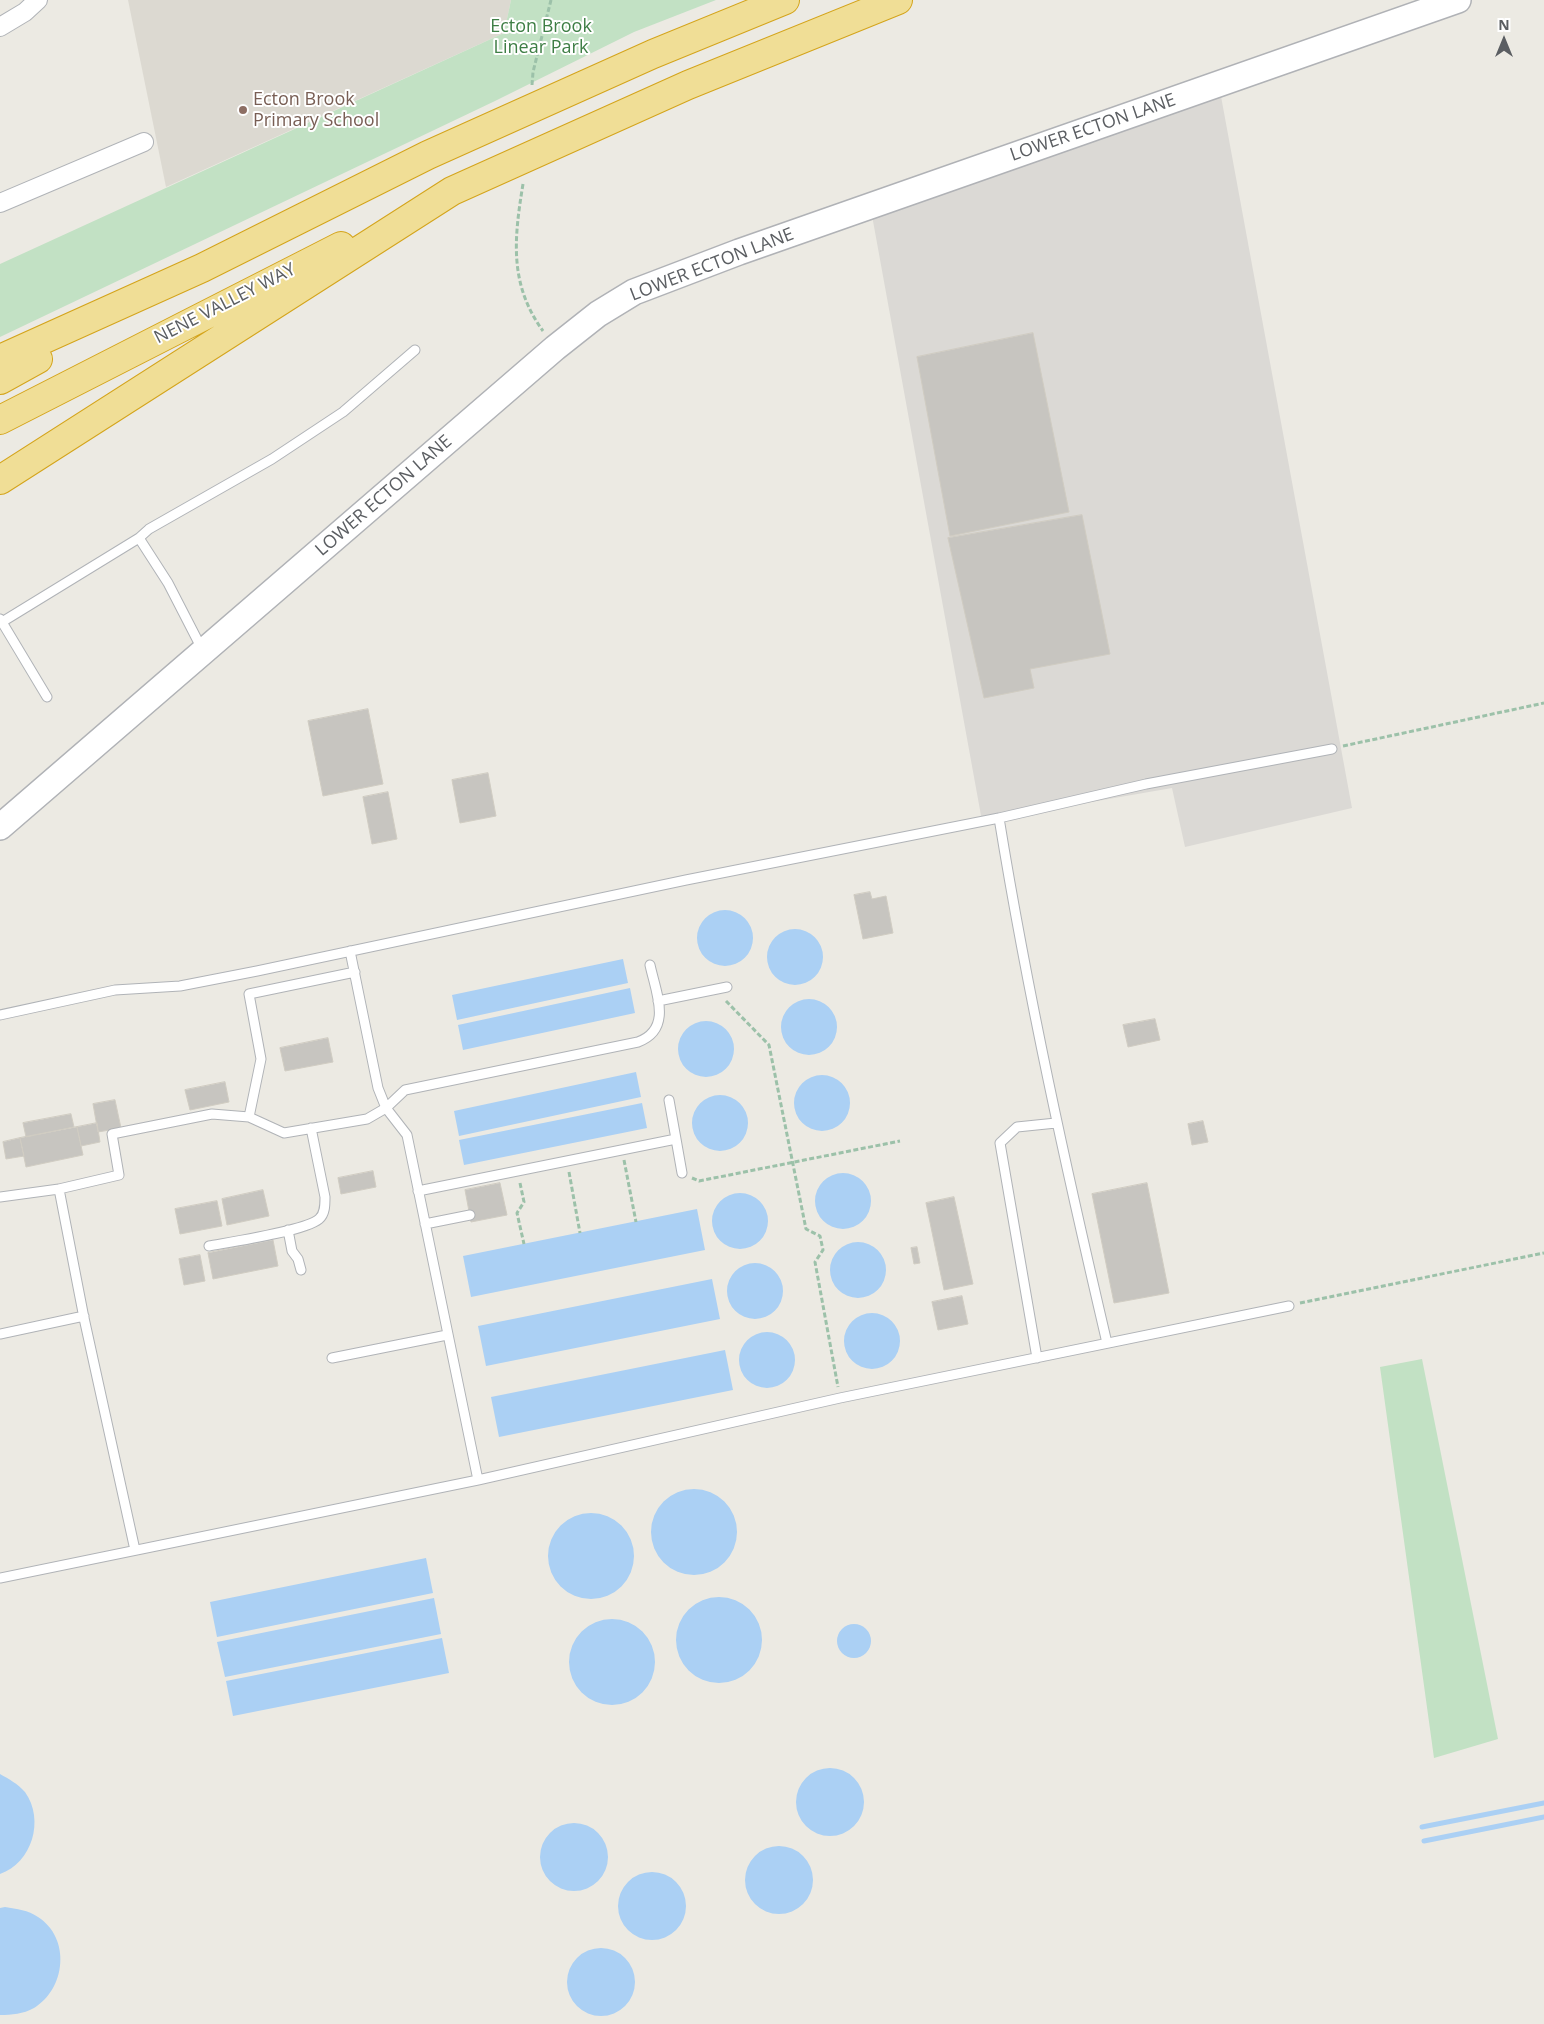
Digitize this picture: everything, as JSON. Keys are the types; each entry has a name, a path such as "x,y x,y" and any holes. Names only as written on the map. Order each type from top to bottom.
{"highway":[{"path":"0,359 202,268 428,155 653,54 786,0"},
{"path":"0,480 452,191 688,85 898,0"},
{"name":"NENE VALLEY WAY","path":"0,420 178,328 452,191"},
{"path":"0,380 202,268"}],"street":[{"path":"0,27 25,12 38,0"},
{"name":"LOWER ECTON LANE","path":"0,827 555,348 598,314 643,289 739,252 1458,0"},
{"path":"0,202 144,142"}],"lane":[{"path":"47,696 1,621 139,538 149,530 272,459 343,412 415,350"},
{"path":"139,538 168,584 203,651"},
{"path":"0,1015 115,990 180,986 686,880 999,818 1146,784 1332,748"},
{"path":"999,818 1019,941 1056,1123 1107,1343"},
{"path":"350,951 378,1088 386,1108 407,1135 478,1480"},
{"path":"0,1197 59,1189 119,1176 112,1134 212,1114 249,1117 284,1133 367,1118 386,1108 405,1090 647,1039 660,1023 658,1002 650,965"},
{"path":"249,1117 261,1059 249,994 355,972"},
{"path":"658,1002 727,987"},
{"path":"669,1100 682,1173"},
{"path":"1037,1358 1000,1143 1017,1127 1056,1123"},
{"path":"209,1246 288,1230 318,1220 325,1209 325,1197 311,1128"},
{"path":"418,1191 676,1139"},
{"path":"59,1189 84,1316 135,1550"},
{"path":"425,1224 470,1215"},
{"path":"288,1230 292,1251 298,1259 301,1270"},
{"path":"0,1578 478,1480 840,1398 1289,1306"},
{"path":"0,1334 84,1316"},
{"path":"332,1358 447,1335"}],"path":[{"path":"532,88 533,72 551,0"},
{"path":"523,184 515,232 521,289 530,313 555,348"},
{"path":"1332,748 1544,703"},
{"path":"715,989 769,1045 806,1229 820,1236 822,1243 823,1250 814,1262 840,1398"},
{"path":"682,1173 699,1181 900,1141"},
{"path":"622,1150 636,1222"},
{"path":"566,1161 580,1233"},
{"path":"518,1171 524,1202 517,1213 524,1244"},
{"path":"1289,1306 1544,1253"}],"shaded area":[{"name":"Ecton Brook Primary School","path":"128,0 511,0 504,33 166,187"},
{"path":"1218,80 1352,808 1185,847 1172,788 982,821 869,199"}],"green space":[{"name":"Ecton Brook Linear Park","path":"511,0 716,0 634,32 495,101 0,337 0,264 504,33"},
{"path":"1422,1359 1498,1739 1434,1758 1380,1367"}],"water":[{"path":"725,910 740,915 748,923 753,938 748,953 740,961 725,966 710,961 702,953 697,938 702,923 710,915"},
{"path":"795,929 810,934 818,942 823,957 818,972 810,980 795,985 780,980 772,972 767,957 772,942 780,934"},
{"path":"623,959 628,983 457,1020 452,995"},
{"path":"630,988 635,1013 463,1050 458,1025"},
{"path":"809,999 824,1004 832,1012 837,1027 832,1042 824,1050 809,1055 794,1050 786,1042 781,1027 786,1012 794,1004"},
{"path":"706,1021 721,1026 729,1034 734,1049 729,1064 721,1072 706,1077 691,1072 683,1064 678,1049 683,1034 691,1026"},
{"path":"636,1072 641,1097 459,1136 454,1111"},
{"path":"822,1075 837,1080 845,1088 850,1103 845,1118 837,1126 822,1131 807,1126 799,1118 794,1103 799,1088 807,1080"},
{"path":"720,1095 735,1100 743,1108 748,1123 743,1138 735,1146 720,1151 705,1146 697,1138 692,1123 697,1108 705,1100"},
{"path":"642,1103 647,1128 464,1165 459,1140"},
{"path":"843,1173 858,1178 866,1186 871,1201 866,1216 858,1224 843,1229 828,1224 820,1216 815,1201 820,1186 828,1178"},
{"path":"740,1193 755,1198 763,1206 768,1221 763,1236 755,1244 740,1249 725,1244 717,1236 712,1221 717,1206 725,1198"},
{"path":"697,1209 705,1250 471,1297 463,1256"},
{"path":"858,1242 873,1247 881,1255 886,1270 881,1285 873,1293 858,1298 843,1293 835,1285 830,1270 835,1255 843,1247"},
{"path":"755,1263 770,1268 778,1276 783,1291 778,1306 770,1314 755,1319 740,1314 732,1306 727,1291 732,1276 740,1268"},
{"path":"712,1279 720,1319 486,1366 478,1326"},
{"path":"872,1313 887,1318 895,1326 900,1341 895,1356 887,1364 872,1369 857,1364 849,1356 844,1341 849,1326 857,1318"},
{"path":"767,1332 782,1337 790,1345 795,1360 790,1375 782,1383 767,1388 752,1383 744,1375 739,1360 744,1345 752,1337"},
{"path":"725,1350 733,1390 499,1437 491,1397"},
{"path":"694,1489 710,1493 724,1502 733,1516 737,1532 733,1548 724,1562 710,1571 694,1575 678,1571 664,1562 655,1548 651,1532 655,1516 664,1502 678,1493"},
{"path":"591,1513 607,1517 621,1526 630,1540 634,1556 630,1572 621,1586 607,1595 591,1599 575,1595 561,1586 552,1572 548,1556 552,1540 561,1526 575,1517"},
{"path":"426,1558 433,1593 217,1637 210,1602"},
{"path":"719,1597 735,1601 749,1610 758,1624 762,1640 758,1656 749,1670 735,1679 719,1683 703,1679 689,1670 680,1656 676,1640 680,1624 689,1610 703,1601"},
{"path":"434,1598 441,1634 225,1677 217,1642"},
{"path":"612,1619 628,1623 642,1632 651,1646 655,1662 651,1678 642,1692 628,1701 612,1705 596,1701 582,1692 573,1678 569,1662 573,1646 582,1632 596,1623"},
{"path":"854,1624 866,1629 871,1641 866,1653 854,1658 842,1653 837,1641 842,1629"},
{"path":"442,1638 449,1673 233,1716 226,1681"},
{"path":"830,1768 843,1771 854,1778 861,1789 864,1802 861,1815 854,1826 843,1833 830,1836 817,1833 806,1826 799,1815 796,1802 799,1789 806,1778 817,1771"},
{"path":"0,1774 25,1792 31,1803 34,1827 27,1851 11,1868 0,1874"},
{"path":"574,1823 587,1826 598,1833 605,1844 608,1857 605,1870 598,1881 587,1888 574,1891 561,1888 550,1881 543,1870 540,1857 543,1844 550,1833 561,1826"},
{"path":"779,1846 792,1849 803,1856 810,1867 813,1880 810,1893 803,1904 792,1911 779,1914 766,1911 755,1904 748,1893 745,1880 748,1867 755,1856 766,1849"},
{"path":"652,1872 665,1875 676,1882 683,1893 686,1906 683,1919 676,1930 665,1937 652,1940 639,1937 628,1930 621,1919 618,1906 621,1893 628,1882 639,1875"},
{"path":"5,1907 30,1913 49,1926 56,1937 60,1950 60,1963 53,1989 45,1999 26,2012 0,2015 0,1908"},
{"path":"601,1948 614,1951 625,1958 632,1969 635,1982 632,1995 625,2006 614,2013 601,2016 588,2013 577,2006 570,1995 567,1982 570,1969 577,1958 588,1951"}],"building":[{"path":"1033,333 1069,512 950,536 917,357"},
{"path":"1082,515 1110,654 1030,669 1034,688 984,698 948,538"},
{"path":"368,709 383,784 323,796 308,721"},
{"path":"488,773 496,816 460,823 452,780"},
{"path":"388,792 397,839 372,844 363,797"},
{"path":"870,892 872,899 886,896 893,933 863,939 854,895"},
{"path":"1155,1019 1160,1040 1128,1047 1123,1025"},
{"path":"328,1038 333,1062 285,1071 280,1048"},
{"path":"225,1082 229,1102 190,1110 185,1090"},
{"path":"115,1100 121,1128 98,1132 93,1104"},
{"path":"71,1114 74,1127 26,1137 23,1123"},
{"path":"1203,1121 1208,1142 1192,1145 1188,1124"},
{"path":"97,1123 100,1142 81,1146 77,1127"},
{"path":"77,1127 83,1155 26,1167 20,1138"},
{"path":"20,1138 24,1156 6,1159 3,1142"},
{"path":"373,1171 376,1187 341,1194 338,1178"},
{"path":"500,1183 507,1215 471,1222 465,1190"},
{"path":"1147,1183 1169,1293 1114,1303 1092,1194"},
{"path":"263,1190 269,1216 227,1225 222,1199"},
{"path":"954,1197 973,1284 944,1290 926,1203"},
{"path":"217,1201 222,1226 180,1234 175,1209"},
{"path":"273,1240 278,1266 213,1279 208,1253"},
{"path":"917,1247 920,1263 914,1264 911,1248"},
{"path":"200,1255 205,1281 184,1285 179,1259"},
{"path":"962,1296 968,1324 938,1330 932,1302"}],"waterway":[{"path":"1422,1827 1544,1803"},
{"path":"1424,1841 1544,1817"}],"place":[{"name":"Ecton Brook Primary School","path":"243,110"}]}
